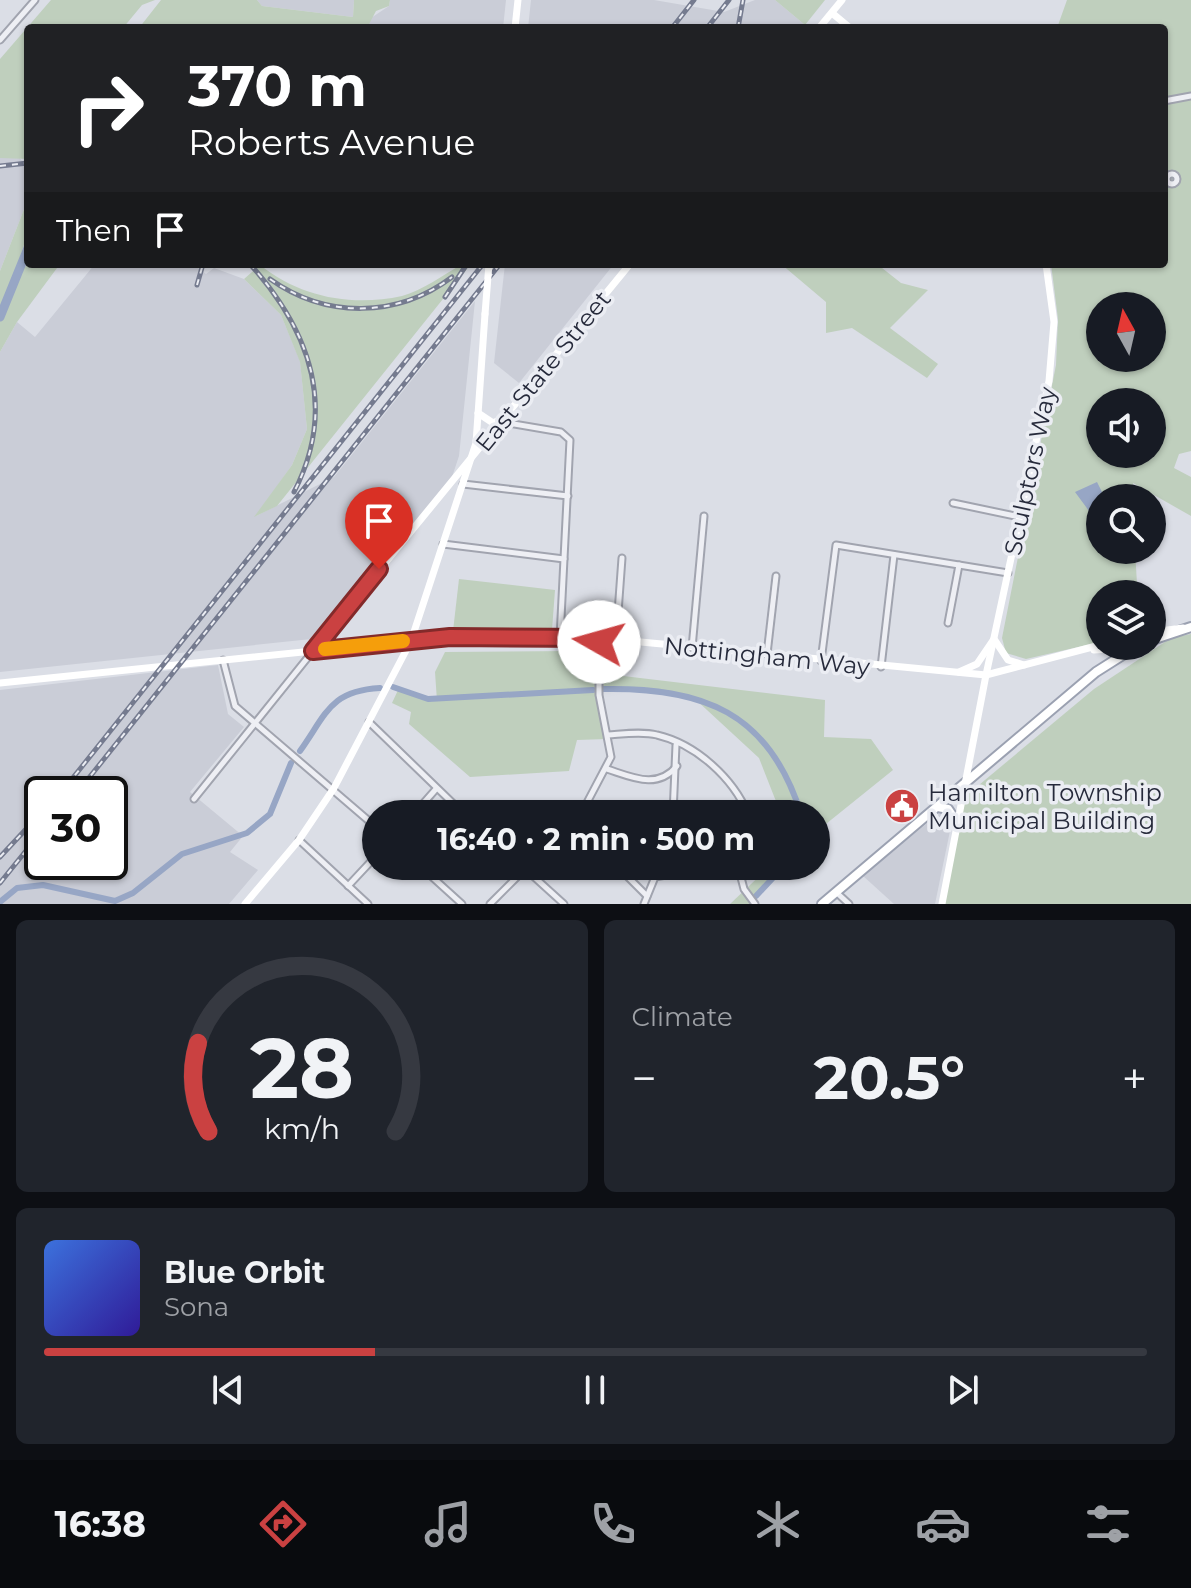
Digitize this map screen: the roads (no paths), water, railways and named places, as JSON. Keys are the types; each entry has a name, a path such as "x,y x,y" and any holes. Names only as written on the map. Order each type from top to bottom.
{"main road":[{"path":"1166,635 1187,628"},
{"path":"822,904 1112,660"},
{"path":"938,807 948,809 958,824"}],"street":[{"path":"0,40 35,0"},
{"path":"515,24 518,0"},
{"path":"822,24 842,0"},
{"path":"832,13 845,24"},
{"path":"1168,100 1191,96"},
{"path":"194,799 472,458 489,268"},
{"name":"East State Street","path":"245,904 299,840 334,788 411,641 472,458 627,268"},
{"name":"Sculptors Way","path":"942,904 986,675 1051,367 1053,314 1047,268"},
{"path":"478,413 493,423 504,420 561,432 568,436 572,444 560,638"},
{"path":"463,484 568,496"},
{"path":"953,503 1021,518"},
{"path":"692,648 704,516"},
{"path":"443,544 564,559"},
{"path":"821,662 836,545 1008,573"},
{"path":"881,668 894,555"},
{"path":"616,640 622,558"},
{"path":"948,623 959,565"},
{"path":"767,657 776,576"},
{"path":"1166,630 1187,628"},
{"path":"589,800 607,769 611,750 599,695 599,638"},
{"name":"Nottingham Way","path":"0,683 411,641 599,638 881,668 986,675 1086,649"},
{"path":"955,674 977,664 994,639 1008,660 1026,665"},
{"path":"1072,653 1086,651"},
{"path":"223,660 232,701 362,814"},
{"path":"369,722 448,800"},
{"path":"608,735 649,734 676,744 726,777 740,800"},
{"path":"674,800 676,744"},
{"path":"607,769 649,781 668,775 677,766"},
{"path":"426,800 436,789"},
{"path":"299,840 368,904"},
{"path":"348,886 362,871"},
{"path":"435,880 462,904"},
{"path":"490,904 512,880"},
{"path":"538,880 564,904"},
{"path":"631,880 647,896"},
{"path":"644,904 654,880"},
{"path":"742,880 755,904"},
{"path":"836,892 849,904"}],"water":[{"path":"1086,487 1086,507 1075,492"}],"waterway":[{"path":"0,317 24,258"},
{"path":"393,687 428,699 593,690"},
{"path":"300,751 331,706 350,694 380,688"},
{"path":"602,689 671,693 727,712 751,729 771,751 795,800"},
{"path":"0,902 17,888 43,885 115,901 133,893 182,854 247,833 270,814 291,763"},
{"path":"756,896 771,880"}],"railway":[{"path":"675,24 694,0"},
{"path":"710,24 729,0"},
{"path":"739,24 743,0"},
{"path":"0,166 24,163"},
{"path":"197,285 202,268"},
{"path":"253,268 288,316 302,343 311,371 315,400 314,430 307,461 294,492"},
{"path":"445,297 464,268"},
{"path":"74,776 480,268"},
{"path":"90,776 497,268"},
{"path":"270,279 314,301 338,307 362,308 409,300 452,277"},
{"path":"0,857 24,831"},
{"path":"0,883 24,853"}],"place":[{"name":"Hamilton Township Municipal Building","path":"902,806"}]}
